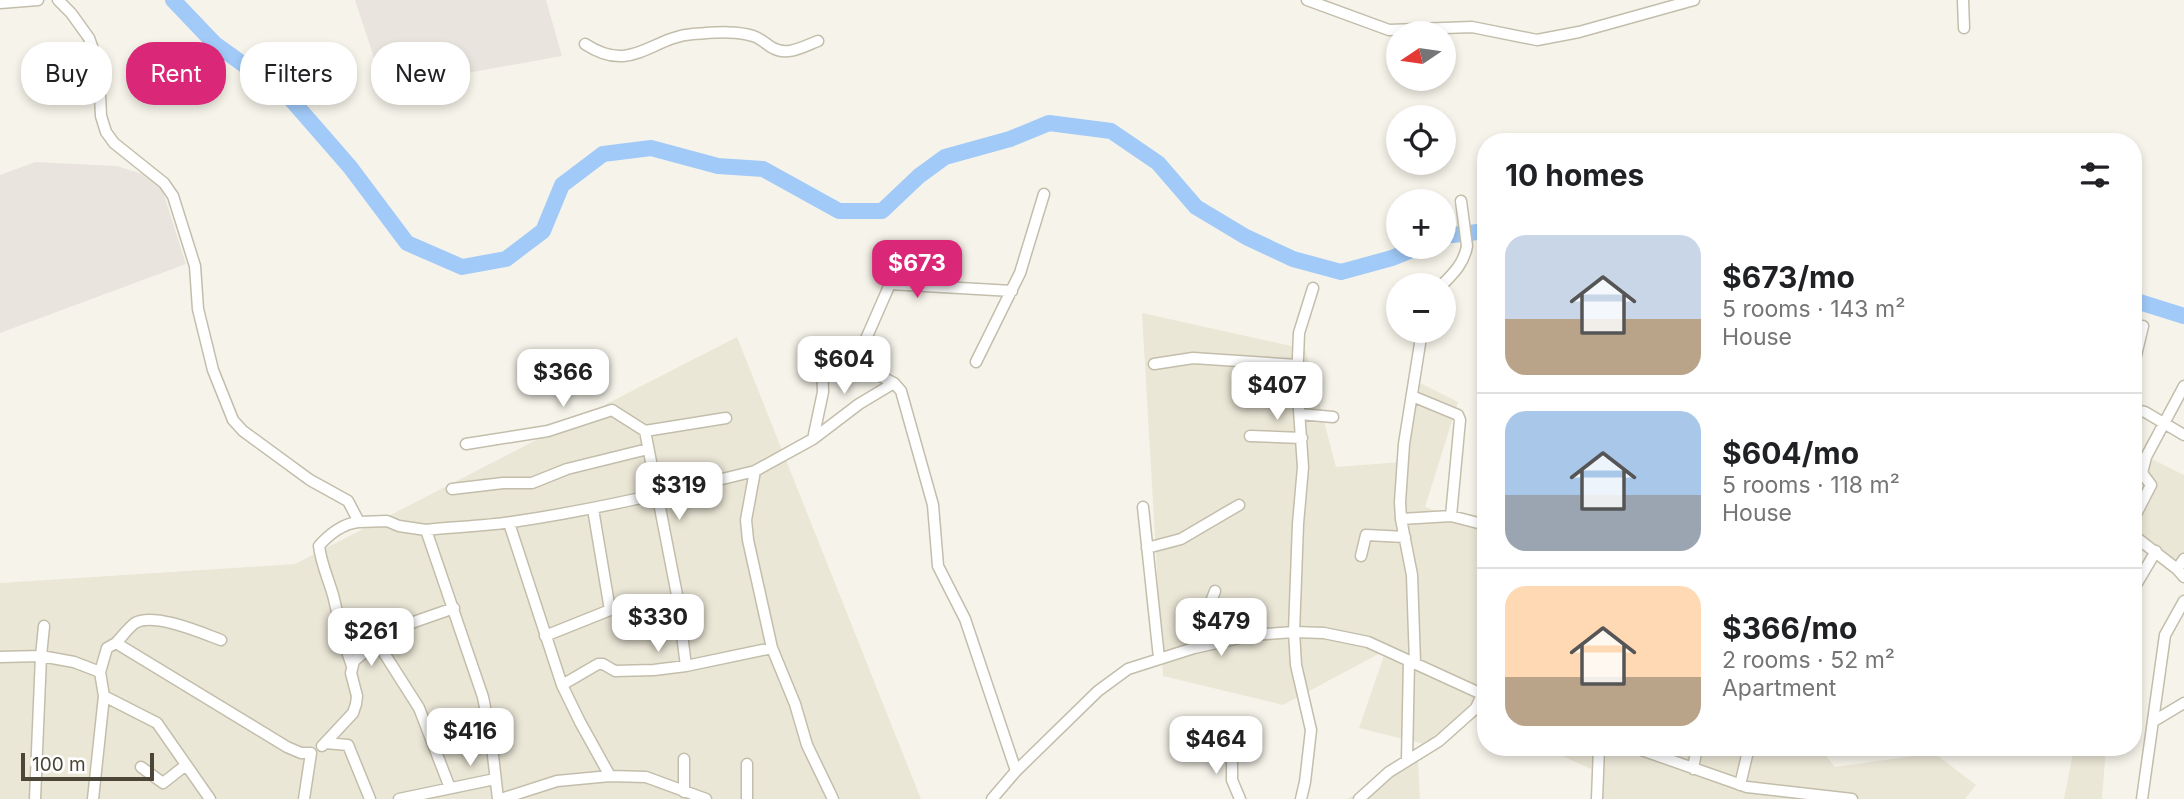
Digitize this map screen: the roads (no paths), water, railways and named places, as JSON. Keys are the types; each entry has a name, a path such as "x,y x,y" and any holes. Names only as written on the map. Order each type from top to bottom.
{"street":[{"path":"0,3 38,0"},
{"path":"58,0 89,38 99,74 101,116 106,132 114,144 164,183 173,196 195,266 198,309 213,370 233,420 243,431 310,480 348,501 359,522"},
{"path":"1307,0 1389,30 1472,27 1537,40 1591,29 1694,0"},
{"path":"1963,0 1964,28"},
{"path":"585,44 610,56 635,54 682,35 693,34 750,35 780,52 790,52 818,41"},
{"path":"976,362 1020,273 1044,194"},
{"path":"1455,273 1459,269 1467,246 1461,204"},
{"path":"855,364 890,284 1012,291"},
{"path":"1301,799 1311,730 1296,665 1294,632 1303,467 1297,365 1299,333 1313,288"},
{"path":"2142,330 2143,326"},
{"path":"1407,760 1412,662 1412,575 1401,519 1404,444 1420,343"},
{"path":"813,439 821,405 824,356 833,353 894,383 905,400 933,505 938,566 965,619 1016,771"},
{"path":"1154,364 1193,358 1297,365"},
{"path":"116,643 287,747 311,753 325,743 356,705 352,666 319,546 340,528 350,522 387,521 399,526 426,530 509,523 658,496 755,471 813,439 859,404 894,383"},
{"path":"2142,468 2184,386"},
{"path":"1412,396 1458,415 1460,420 1451,516"},
{"path":"466,444 548,431 612,410 645,431 726,418"},
{"path":"2142,411 2184,435"},
{"path":"1300,414 1333,418"},
{"path":"645,431 677,595 686,667"},
{"path":"1250,436 1302,438"},
{"path":"452,489 503,483 532,483 566,469 648,449"},
{"path":"755,471 746,520 772,648 795,704 807,745 833,799"},
{"path":"2142,473 2151,485 2142,502"},
{"path":"1147,548 1181,539 1239,505"},
{"path":"1143,507 1159,658"},
{"path":"545,636 610,610 593,509"},
{"path":"1401,519 1451,516 1477,523"},
{"path":"509,523 562,685 610,775"},
{"path":"426,530 483,697 499,799 557,781 610,775 646,777 706,799"},
{"path":"1361,556 1366,536 1405,537"},
{"path":"2142,541 2182,568"},
{"path":"2142,575 2156,551"},
{"path":"1194,648 1215,591"},
{"path":"2142,799 2165,635 2184,601"},
{"path":"352,666 377,642 400,626 454,608"},
{"path":"93,799 104,696 100,672 107,648 142,620 182,626 221,640"},
{"path":"35,799 44,626"},
{"path":"992,799 1016,771 1111,679 1128,669 1194,648 1253,635 1324,633 1368,642 1477,689"},
{"path":"377,642 419,708 450,788"},
{"path":"562,685 598,664 615,671 686,667 772,648"},
{"path":"0,657 41,656 74,662 100,672"},
{"path":"104,696 157,723 209,799"},
{"path":"2154,721 2184,704"},
{"path":"1359,799 1407,760 1439,741 1477,706"},
{"path":"325,743 348,745 370,799"},
{"path":"1232,743 1232,780 1240,799"},
{"path":"304,799 311,753"},
{"path":"1597,799 1599,756"},
{"path":"1658,756 1762,794 1852,799"},
{"path":"1693,769 1695,756"},
{"path":"1740,785 1747,756"},
{"path":"684,759 684,792"},
{"path":"747,764 747,799"},
{"path":"141,767 163,783 186,765"},
{"path":"399,799 495,779"}],"waterway":[{"path":"173,0 215,44 289,97 350,167 407,243 462,267 506,259 543,231 562,185 603,154 651,148 718,166 763,169 839,211 882,211 919,176 945,157 1010,139 1049,123 1111,131 1158,163 1196,207 1246,237 1293,259 1341,272 1388,259"},
{"path":"1456,235 1477,232"},
{"path":"2142,303 2184,316"}]}
